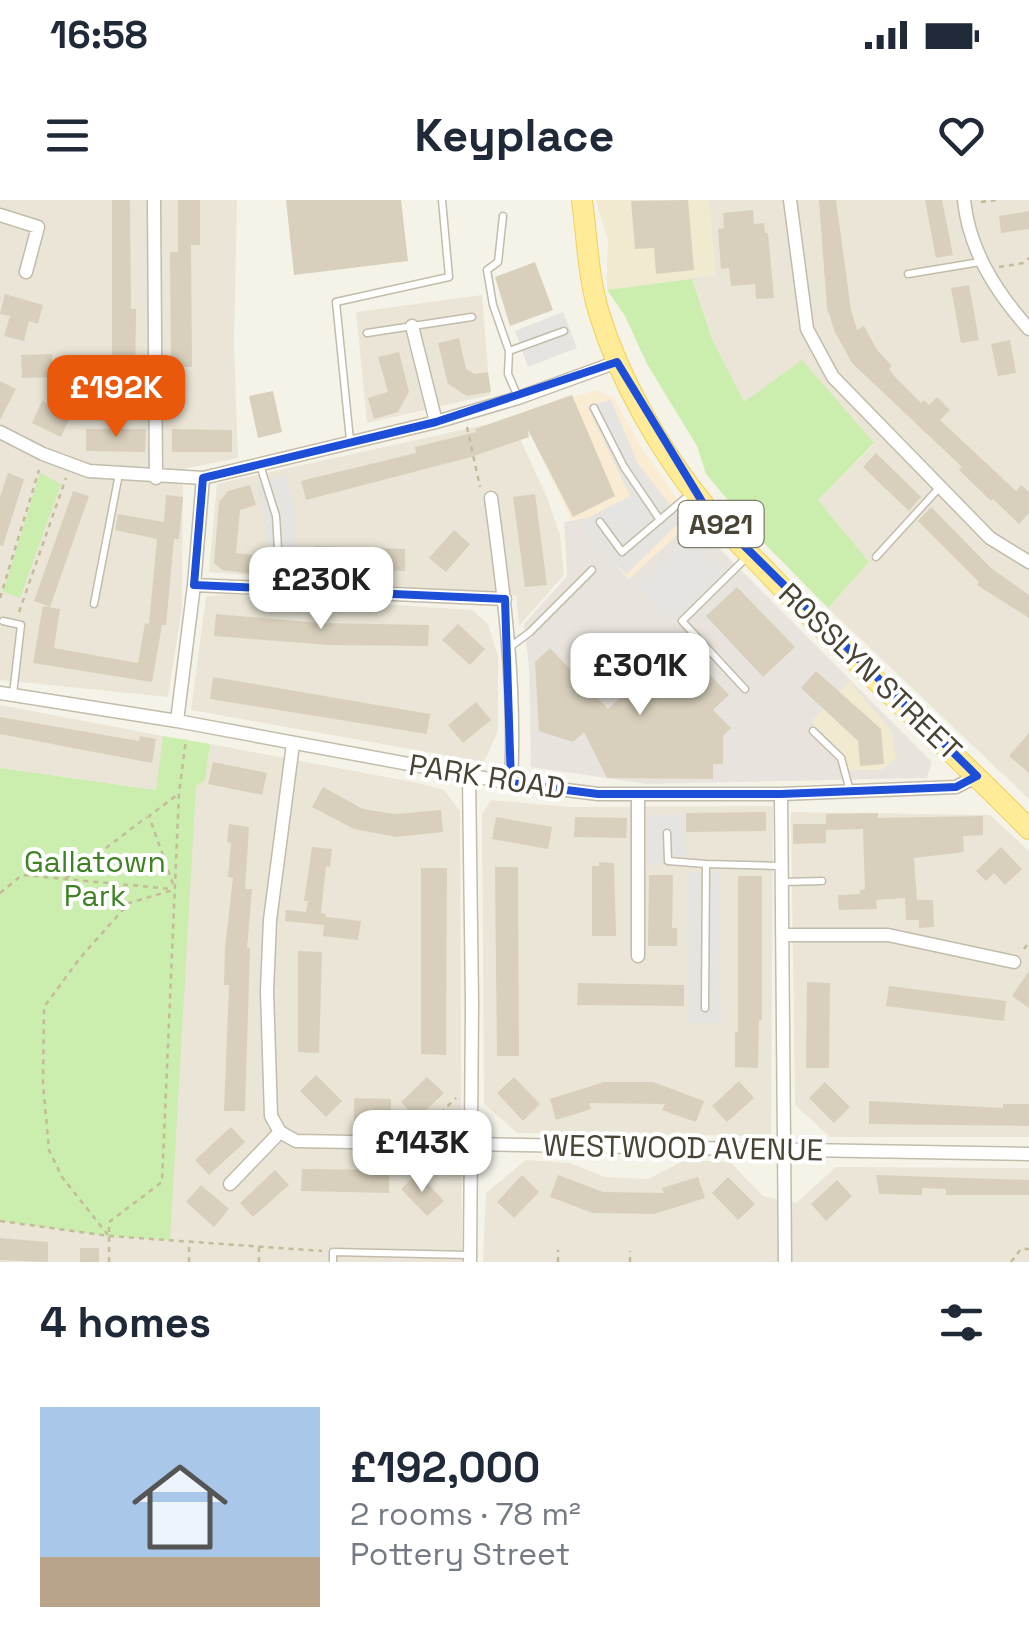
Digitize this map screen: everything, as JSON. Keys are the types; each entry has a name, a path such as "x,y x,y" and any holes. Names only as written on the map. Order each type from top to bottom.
{"main road":[{"name":"ROSSLYN STREET","path":"582,200 588,264 598,311 617,362 694,491 831,640 978,776"},
{"name":"A921","path":"978,776 1029,830"}],"street":[{"path":"154,200 156,478"},
{"path":"790,200 807,328 833,376 990,538 1029,562"},
{"path":"964,200 966,222 984,266 1003,300 1029,329"},
{"path":"0,215 38,227 26,272"},
{"path":"412,326 436,422"},
{"path":"0,432 89,471 203,478 436,422 518,398 617,362"},
{"path":"183,722 203,478"},
{"path":"492,498 514,720 511,784"},
{"path":"194,585 505,600"},
{"name":"PARK ROAD","path":"6,694 183,722 511,784 598,794 780,794 956,787 978,776"},
{"path":"230,1184 280,1132 271,1116 267,991 270,920 293,744"},
{"path":"469,776 470,1259"},
{"path":"638,794 638,956"},
{"path":"780,794 785,1262"},
{"path":"782,935 888,936 1014,962"},
{"name":"WESTWOOD AVENUE","path":"280,1132 296,1141 1029,1154"}],"lane":[{"path":"350,442 336,302 449,277 442,200"},
{"path":"503,216 498,262 487,270 493,304 509,351 508,374 518,398"},
{"path":"908,274 984,266"},
{"path":"368,333 472,317"},
{"path":"509,351 564,331"},
{"path":"594,408 624,466 660,520"},
{"path":"260,465 276,516 279,566"},
{"path":"94,604 118,474"},
{"path":"876,558 940,487"},
{"path":"600,522 622,552 694,491"},
{"path":"746,689 682,621 750,554"},
{"path":"508,647 530,632 592,570"},
{"path":"3,620 21,625 6,694"},
{"path":"813,730 841,758 850,792"},
{"path":"667,833 668,862 782,866"},
{"path":"705,1008 706,864"},
{"path":"782,882 822,880"},
{"path":"332,1262 333,1252 470,1259"}],"path":[{"path":"984,266 1024,263 1029,258"},
{"path":"464,414 482,492 492,498"},
{"path":"0,598 44,454"},
{"path":"15,623 71,464"},
{"path":"108,1262 109,1222 162,1182 183,722"},
{"path":"64,879 179,793"},
{"path":"149,816 175,889"},
{"path":"0,892 22,875 175,889"},
{"path":"109,1236 62,1178 50,1150 43,1084 44,1007 80,958 129,904 175,889"},
{"path":"410,1143 472,1083"},
{"path":"0,1221 109,1236 333,1252"},
{"path":"189,1241 189,1262"},
{"path":"259,1245 259,1262"},
{"path":"1012,1262 1021,1249 1029,1249"},
{"path":"558,1250 558,1262"},
{"path":"630,1251 630,1262"}],"highlighted area":[{"path":"617,362 706,508 977,776 956,787 781,794 598,794 511,783 505,599 194,585 203,478 436,422"}],"shaded area":[{"path":"0,200 237,200 234,344 238,458 183,469 182,607 168,697 0,680"},
{"path":"596,200 1029,200 1029,799 828,608 869,562 818,500 874,444 744,403 712,339 692,279 607,290 608,240"},
{"path":"596,200 709,200 716,275 607,290 608,240"},
{"path":"482,295 490,395 367,423 356,312"},
{"path":"563,312 577,348 528,367 515,331"},
{"path":"596,390 614,398 640,445 692,521 629,579 609,559 584,518 571,520 521,414"},
{"path":"611,400 638,464 682,520 627,574 598,551 580,522 630,496 587,406"},
{"path":"511,419 560,535 564,575 519,626 516,596 209,572 217,484"},
{"path":"286,474 295,515 297,565 273,567 256,484"},
{"path":"584,518 609,559 629,579 692,521 932,762 927,778 647,784 531,767 524,624 567,576 564,522"},
{"path":"689,537 724,573 671,623 637,587"},
{"path":"227,594 472,610 488,624 498,656 498,731 484,762 191,710 206,597"},
{"path":"849,681 892,732 896,759 881,770 849,770 843,753 811,722"},
{"path":"0,705 163,736 157,790 0,768"},
{"path":"210,744 418,783 444,790 460,811 462,1262 0,1262 0,1218 196,786 205,781"},
{"path":"491,800 570,807 773,806 771,1136 517,1133 484,1104 482,814"},
{"path":"791,812 990,815 1029,851 1029,1137 830,1137 795,1105"},
{"path":"647,815 685,815 685,865 647,865"},
{"path":"719,871 721,1023 688,1023 687,872"},
{"path":"526,1160 570,1163 605,1177 648,1179 685,1160 730,1162 763,1196 796,1203 836,1167 1029,1168 1029,1262 483,1262 486,1193"}],"green space":[{"path":"692,279 712,339 744,402 802,360 874,443 818,500 869,562 828,608 764,543 706,474 697,446 607,290"},
{"path":"40,473 61,484 20,598 3,592"},
{"name":"Gallatown Park","path":"163,736 210,744 205,781 196,786 170,1240 0,1221 0,768 156,790"}],"building":[{"path":"112,200 130,200 131,309 136,309 135,390 112,389"},
{"path":"178,200 200,200 200,245 191,245 192,367 171,367 170,252 178,252"},
{"path":"286,200 401,200 408,261 294,275"},
{"path":"688,200 694,270 656,274 654,248 635,249 631,201"},
{"path":"819,200 836,200 857,330 864,326 877,350 892,366 889,369 921,403 924,400 929,405 937,397 950,410 940,420 1016,491 1021,485 1029,492 1029,513 1019,524 852,363 827,308"},
{"path":"925,200 942,200 953,255 936,258"},
{"path":"753,210 754,224 764,223 768,233 774,298 756,299 755,284 731,286 729,268 721,269 718,229 724,228 723,213"},
{"path":"1029,211 1029,229 1001,233 999,216"},
{"path":"535,262 553,310 510,326 495,277"},
{"path":"969,285 979,340 961,343 951,288"},
{"path":"5,294 43,305 38,324 29,321 24,341 4,336 10,316 0,314"},
{"path":"459,338 466,369 475,374 488,372 491,392 467,396 448,384 438,343"},
{"path":"1010,340 1016,373 998,376 991,344"},
{"path":"399,352 409,392 398,412 374,419 368,398 388,392 378,357"},
{"path":"52,354 53,377 22,378 21,355"},
{"path":"0,381 16,389 0,420"},
{"path":"273,391 282,432 258,438 249,396"},
{"path":"572,395 615,496 573,517 528,430 529,437 471,457 306,500 301,481 416,453 415,447 476,432 475,429"},
{"path":"42,401 71,415 61,437 32,423"},
{"path":"86,429 146,429 145,452 86,451"},
{"path":"172,429 232,430 232,452 172,452"},
{"path":"876,453 921,497 909,511 863,467"},
{"path":"8,473 24,479 3,546 0,497"},
{"path":"250,485 256,505 240,510 236,553 263,556 261,575 222,570 214,563 219,502 228,491"},
{"path":"73,491 89,496 50,607 34,601"},
{"path":"535,494 547,585 525,587 513,497"},
{"path":"166,495 183,497 179,539 174,539 166,625 162,625 152,682 33,663 43,606 60,609 54,648 138,663 145,623 149,624 157,539 115,530 118,514 164,522"},
{"path":"931,507 991,568 1029,595 1029,618 977,585 979,582 918,521"},
{"path":"454,530 470,544 446,572 429,558"},
{"path":"315,546 405,549 405,571 314,568"},
{"path":"737,587 795,647 763,677 706,616"},
{"path":"216,614 319,623 429,625 428,646 329,645 214,636"},
{"path":"458,624 485,649 470,665 442,640"},
{"path":"679,642 729,695 713,710 731,728 723,736 723,764 713,764 713,779 607,778 584,732 573,742 539,731 535,662 550,648 608,709"},
{"path":"816,671 881,729 884,764 860,766 858,741 801,688"},
{"path":"213,677 430,714 427,734 210,699"},
{"path":"476,702 491,720 463,743 448,725"},
{"path":"0,717 139,741 140,736 156,739 152,763 0,734"},
{"path":"1029,733 1029,773 1009,756"},
{"path":"213,762 267,773 262,795 208,784"},
{"path":"323,787 363,809 395,814 441,810 443,832 396,837 354,829 312,807"},
{"path":"766,812 766,831 686,832 686,813"},
{"path":"878,813 878,818 983,816 983,835 963,836 964,852 914,858 917,900 933,900 934,927 919,928 919,920 906,920 905,898 876,900 877,909 839,910 838,895 860,894 865,889 863,829 826,830 826,814"},
{"path":"496,817 552,827 548,849 492,839"},
{"path":"575,817 627,818 626,838 574,837"},
{"path":"229,824 249,827 245,889 252,889 247,948 245,1111 224,1111 229,985 224,985 225,948 233,878 228,877"},
{"path":"793,824 826,824 826,843 793,844"},
{"path":"312,847 332,849 330,867 326,866 321,913 361,921 358,940 323,936 324,925 285,921 286,910 306,912 308,901 304,901"},
{"path":"1001,847 1022,869 1005,885 994,873 986,881 976,871"},
{"path":"599,862 614,863 616,936 592,936 592,866 599,866"},
{"path":"495,867 518,867 519,1056 497,1056"},
{"path":"421,868 447,868 446,1055 421,1054"},
{"path":"649,875 673,875 672,928 677,928 677,946 648,946"},
{"path":"738,876 762,876 758,1068 735,1067"},
{"path":"298,951 322,952 319,1053 298,1052"},
{"path":"1029,971 1029,1008 1012,996"},
{"path":"807,982 830,983 829,1068 806,1068"},
{"path":"578,983 684,985 684,1006 577,1005"},
{"path":"889,986 1006,1001 1004,1021 886,1006"},
{"path":"316,1075 342,1101 326,1117 300,1091"},
{"path":"427,1077 444,1093 417,1119 401,1102"},
{"path":"514,1077 540,1104 523,1121 497,1093"},
{"path":"739,1081 754,1098 727,1122 712,1106"},
{"path":"604,1082 653,1082 704,1101 696,1122 662,1110 665,1104 589,1103 591,1109 556,1120 550,1099"},
{"path":"825,1082 850,1107 834,1123 809,1098"},
{"path":"354,1098 391,1099 391,1122 354,1121"},
{"path":"869,1101 1003,1108 1003,1104 1029,1104 1029,1126 869,1124"},
{"path":"231,1127 245,1142 209,1175 195,1160"},
{"path":"302,1169 389,1170 389,1193 301,1191"},
{"path":"275,1170 289,1185 253,1217 240,1203"},
{"path":"418,1173 444,1201 427,1216 401,1189"},
{"path":"522,1175 539,1192 514,1218 497,1202"},
{"path":"558,1175 603,1192 664,1193 662,1188 698,1177 705,1198 654,1214 593,1213 550,1197"},
{"path":"876,1175 1029,1180 1029,1195 946,1195 946,1189 922,1188 922,1195 879,1194"},
{"path":"728,1177 755,1204 738,1220 712,1193"},
{"path":"837,1180 852,1196 826,1221 811,1204"},
{"path":"201,1185 229,1209 214,1227 186,1202"},
{"path":"0,1238 48,1242 48,1262 0,1260"},
{"path":"80,1248 99,1248 99,1262 80,1262"}]}
